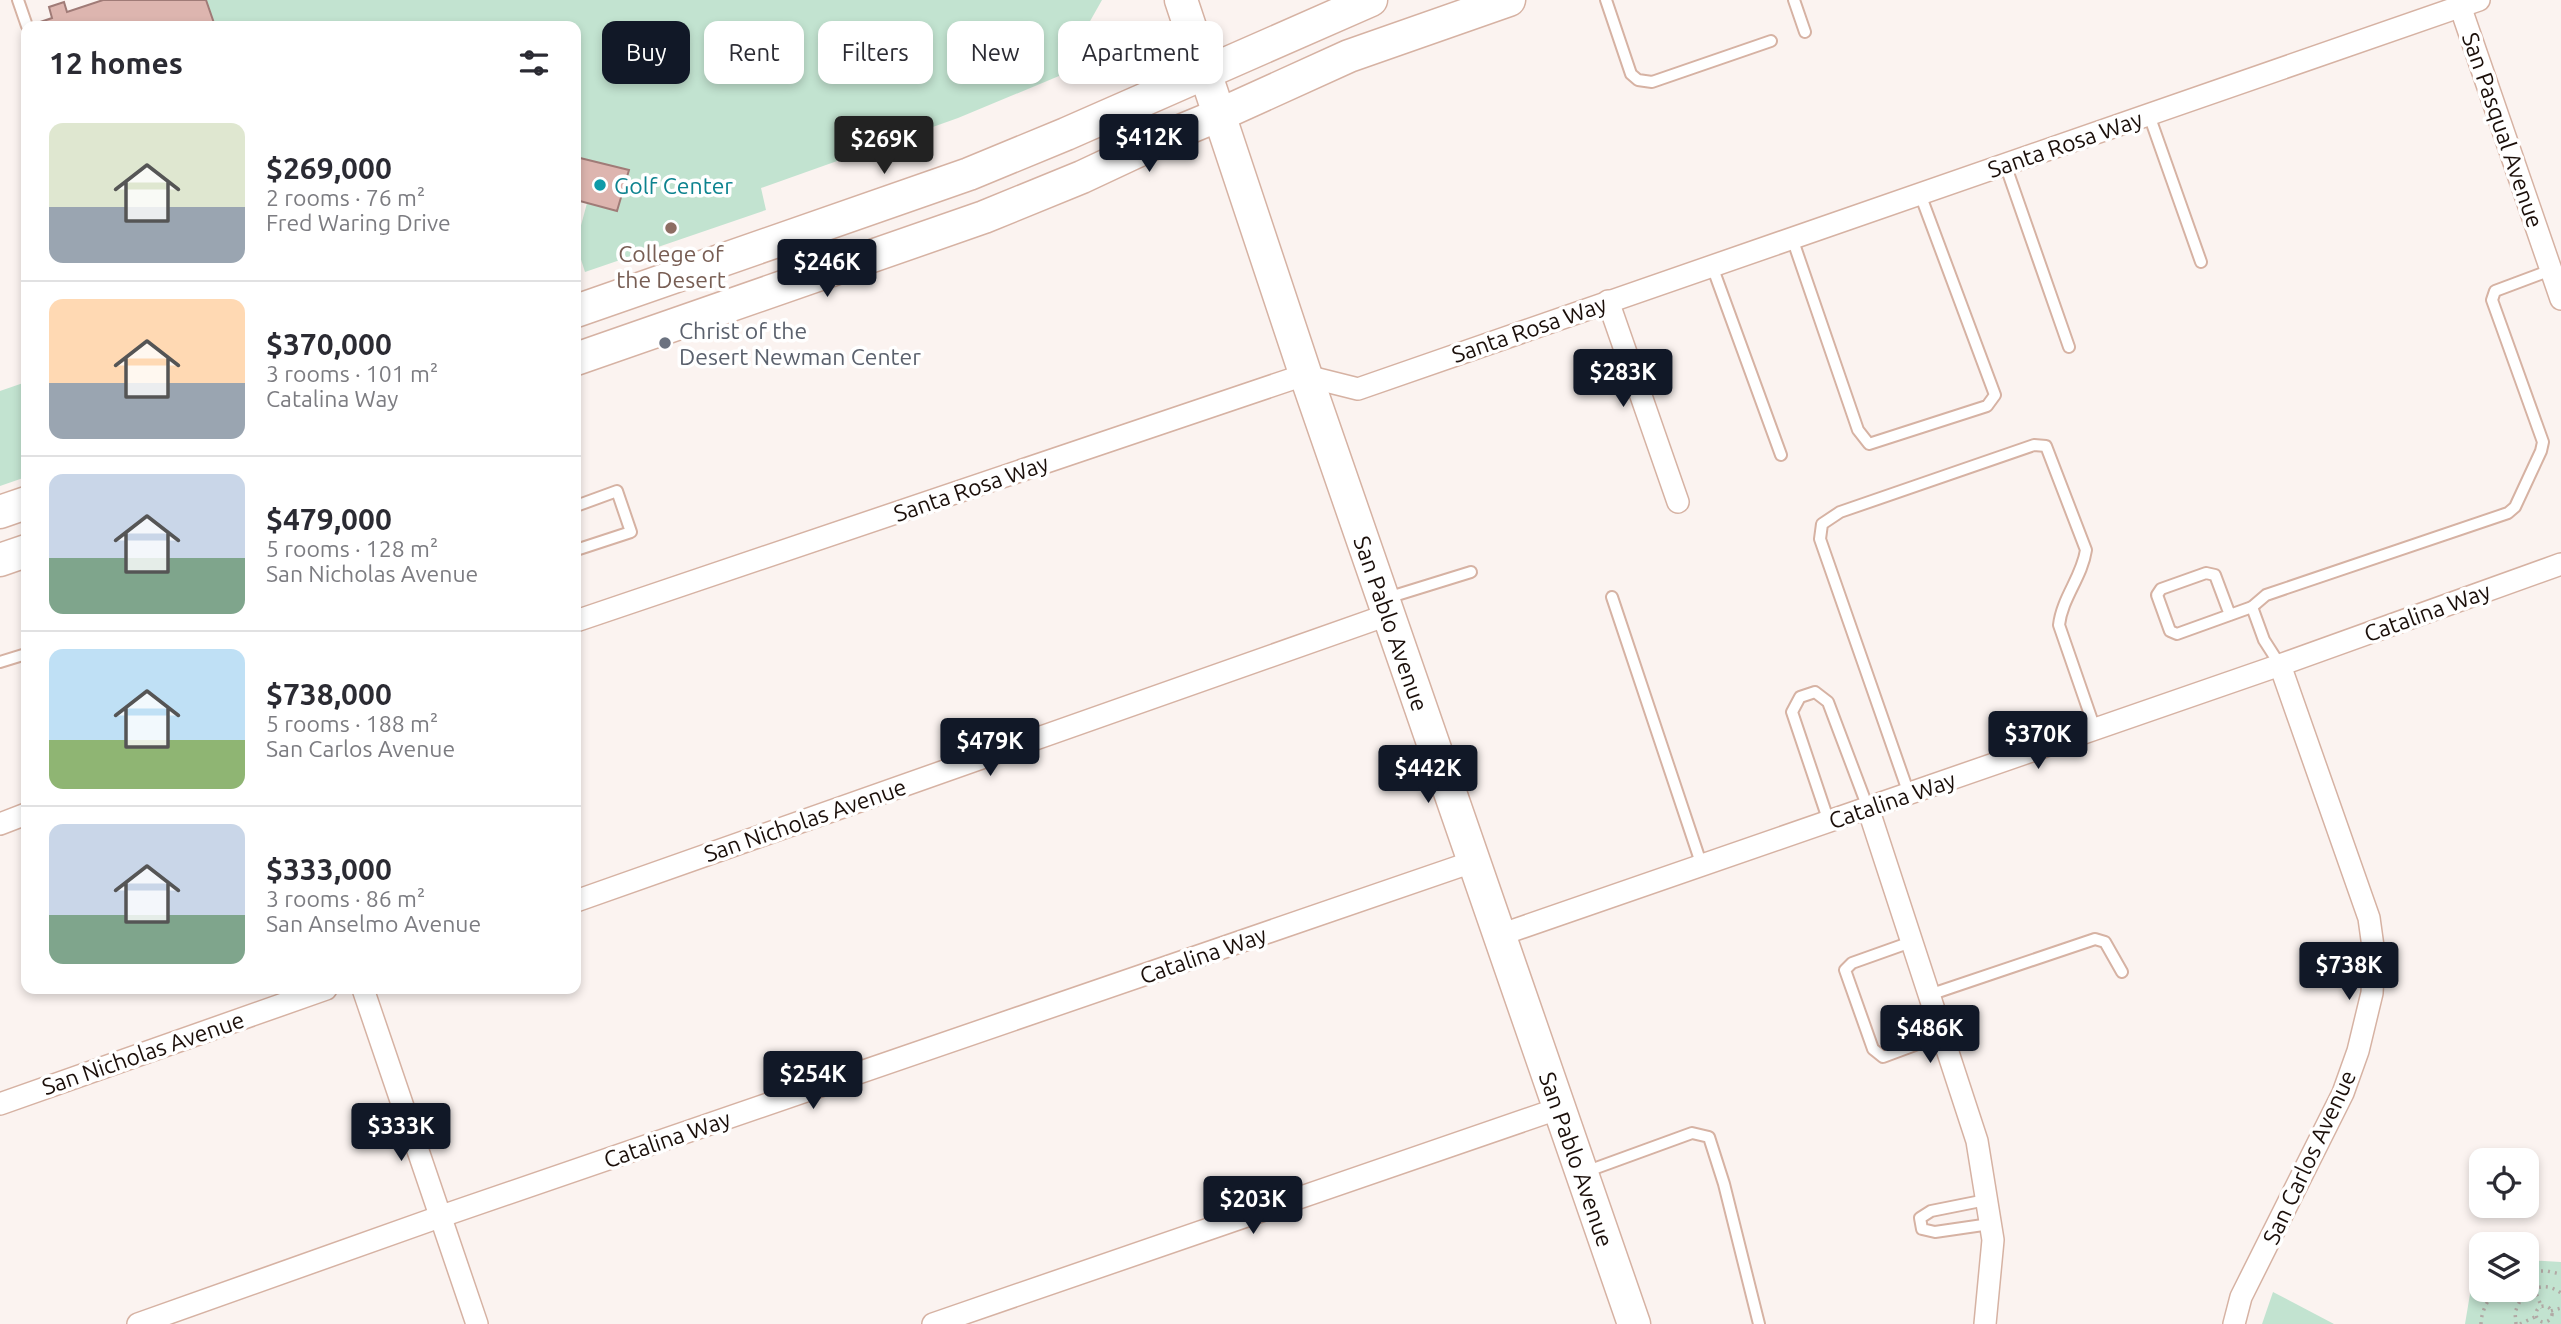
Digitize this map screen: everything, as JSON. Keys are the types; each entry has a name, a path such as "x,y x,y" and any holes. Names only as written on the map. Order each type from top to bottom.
{"main road":[{"name":"San Pablo Avenue","path":"1181,0 1188,21"},
{"path":"1223,63 1371,0"},
{"path":"581,357 984,217 1071,182 1349,56 1509,0"},
{"path":"581,309 969,174 1176,84"},
{"name":"San Pablo Avenue","path":"1209,84 1306,376 1634,1324"},
{"path":"0,512 21,505"},
{"path":"0,560 21,553"}],"street":[{"name":"Santa Rosa Way","path":"581,619 1306,376 1358,389 2149,115 2466,2"},
{"name":"San Pasqual Avenue","path":"2466,2 2557,281"},
{"path":"1608,301 1678,502"},
{"name":"Catalina Way","path":"1500,935 2280,665 2561,564"},
{"name":"San Nicholas Avenue","path":"581,899 1387,607"},
{"name":"San Carlos Avenue","path":"2234,1324 2241,1297 2343,1093 2358,1051 2372,993 2374,954 2369,918 2280,665"},
{"path":"1868,808 1977,1141 1993,1240 1985,1324"},
{"path":"0,824 21,816"},
{"name":"Catalina Way","path":"138,1324 442,1216 1475,861"},
{"name":"San Nicholas Avenue","path":"0,1104 312,994"},
{"path":"365,994 477,1324"},
{"path":"933,1324 1560,1108"}],"lane":[{"path":"18,0 25,21"},
{"path":"1606,0 1631,74 1638,80 1652,82 1771,41"},
{"path":"1794,0 1805,32"},
{"path":"2149,115 2201,262"},
{"path":"2005,164 2068,347"},
{"path":"1792,238 1858,430 1870,444 1987,406 1995,395 1920,194"},
{"path":"1712,266 1782,455"},
{"path":"2230,615 2215,575 2206,573 2161,589 2157,595 2170,631 2177,634 2230,615 2252,607 2266,595 2508,513 2515,507 2543,442 2492,300 2495,291 2557,281"},
{"path":"1909,794 1820,539 1822,524 1840,512 2034,445 2046,446 2086,551 2084,564 2060,613 2059,625 2095,729"},
{"path":"581,504 617,492 631,532 581,548"},
{"path":"1387,607 1471,572"},
{"path":"1612,597 1702,866"},
{"path":"2252,607 2264,640 2280,665"},
{"path":"0,662 21,655"},
{"path":"1829,822 1793,712 1800,698 1815,692 1828,702 1868,808"},
{"path":"1929,995 2095,939 2105,942 2122,972"},
{"path":"1911,942 1852,963 1845,970 1873,1049 1883,1057 1942,1035"},
{"path":"1582,1173 1692,1133 1709,1137 1724,1184 1759,1324"},
{"path":"1986,1200 1931,1211 1920,1218 1922,1229 1935,1232 1990,1224"}],"path":[{"path":"2539,1271 2561,1274"},
{"path":"2539,1287 2552,1287 2561,1293"},
{"path":"2539,1301 2542,1308"},
{"path":"2481,1324 2488,1302"},
{"path":"2519,1302 2515,1312 2518,1324 2537,1317"},
{"path":"2537,1317 2542,1308 2546,1307 2551,1311"},
{"path":"2551,1311 2561,1308"},
{"path":"2537,1317 2548,1322 2551,1311"}],"green space":[{"path":"206,0 1102,0 1090,21 1058,21 1058,76 1044,82 1044,21 947,21 947,84 1040,84 958,118 761,188 766,210 585,272 581,260 581,225 587,203 617,211 629,171 581,158 581,21 213,21"},
{"path":"21,384 21,479 0,486 0,391"},
{"path":"2539,1261 2561,1262 2561,1324 2465,1324 2469,1300 2539,1302"},
{"path":"2273,1292 2334,1324 2262,1324"}],"building":[{"path":"103,0 206,0 213,21 43,21 52,18 49,7 64,2 67,12"},
{"name":"Golf Center","path":"581,158 629,170 617,211 581,201"}],"place":[{"name":"Golf Center","path":"600,185"},
{"name":"College of the Desert","path":"671,228"},
{"name":"Christ of the Desert Newman Center","path":"665,343"}]}
